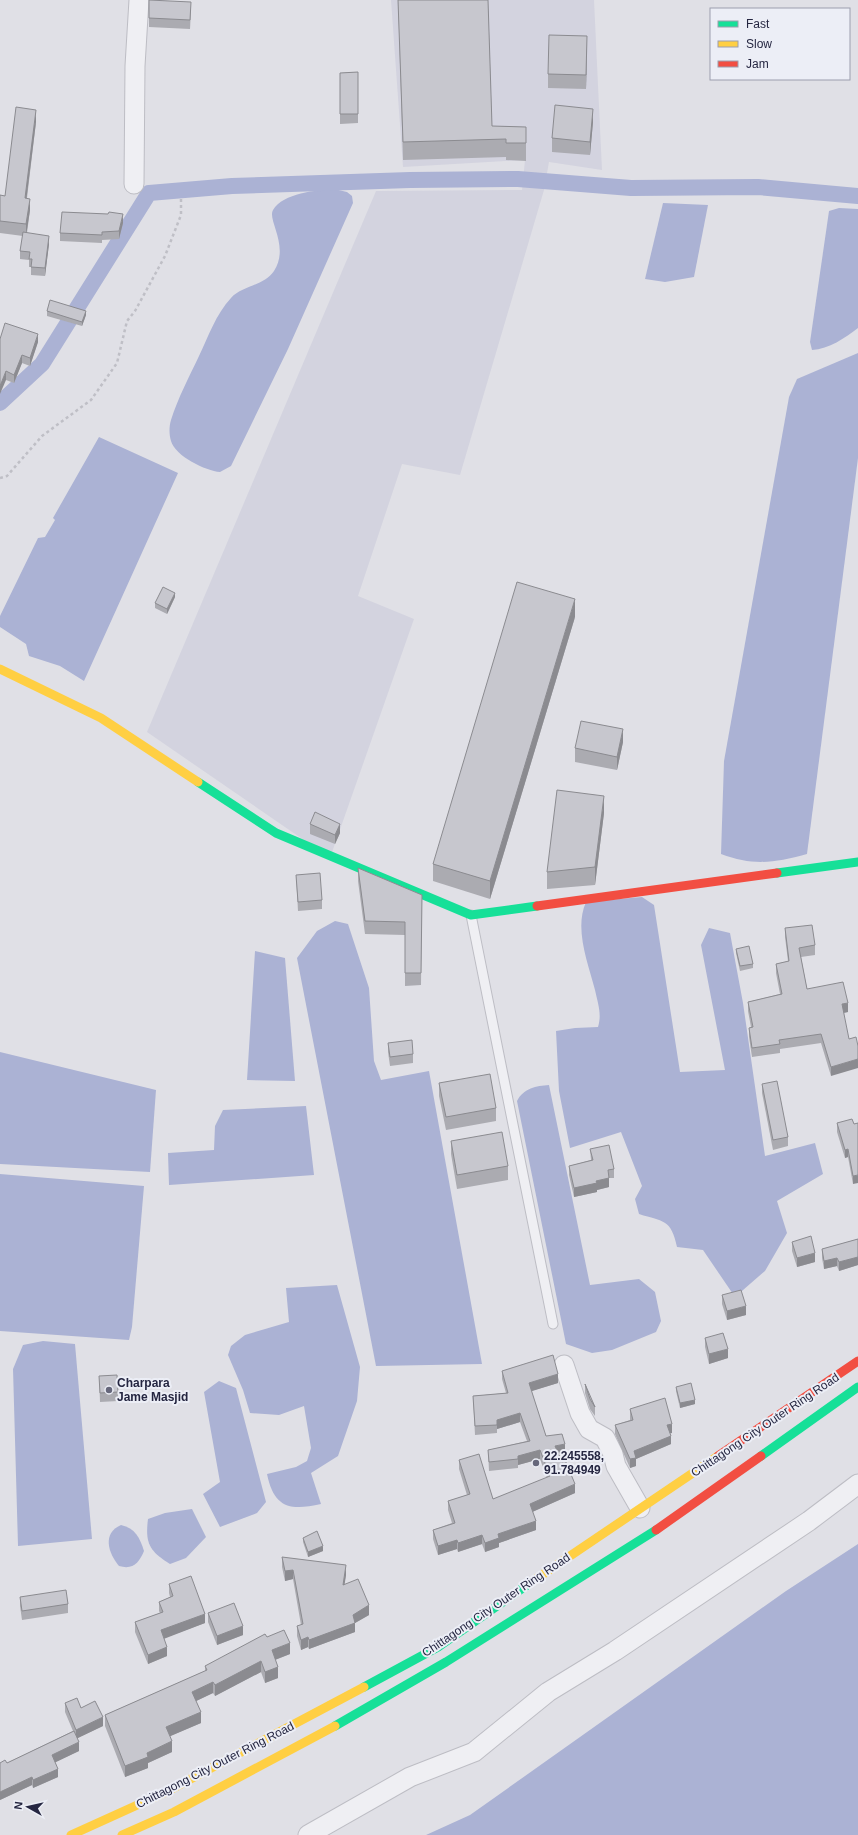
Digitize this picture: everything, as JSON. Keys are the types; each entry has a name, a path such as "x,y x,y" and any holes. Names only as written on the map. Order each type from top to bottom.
{"main road":[{"path":"0,669 101,718 276,834 471,915 858,862"},
{"name":"Chittagong City Outer Ring Road","path":"71,1835 166,1792 306,1719 438,1647 640,1508 797,1404 858,1361"},
{"name":"Chittagong City Outer Ring Road","path":"122,1835 174,1812 316,1737 446,1662 649,1535 858,1387"}],"street":[{"path":"134,184 135,66 139,0"},
{"path":"564,1365 580,1413 589,1429 605,1438 613,1454 616,1466 640,1508"},
{"path":"308,1835 410,1777 474,1752 548,1692 615,1651 809,1521 858,1484"}],"lane":[{"path":"471,915 553,1324"}],"path":[{"path":"0,478 7,476 42,436 91,400 117,363 127,321 135,311 164,256 181,215 181,196"}],"shaded area":[{"path":"391,0 594,0 602,170 549,162 544,190 460,475 402,464 358,596 414,619 330,858 147,732 376,191 522,190 525,160 403,167"}],"water":[{"path":"334,189 347,192 352,196 353,203 288,349 231,466 220,472 199,466 178,452 174,447 170,439 170,428 171,420 180,396 213,326 221,311 231,298 241,290 265,280 274,271 280,252 272,214 273,210 278,204 292,196 319,190"},
{"path":"663,203 708,205 694,277 665,282 645,279"},
{"path":"839,208 858,209 858,328 825,348 812,350 810,342 829,211"},
{"path":"858,353 858,458 807,854 764,862 754,862 733,858 721,854 724,761 789,397 797,379"},
{"path":"99,437 178,473 84,681 60,666 29,656 26,644 0,627 0,616 38,538 45,537 55,520 53,518"},
{"path":"642,897 654,905 680,1072 725,1070 701,945 709,928 730,933 743,1003 765,1156 815,1143 823,1174 777,1201 787,1233 765,1271 735,1297 703,1250 677,1247 675,1238 669,1226 660,1221 639,1214 635,1199 642,1186 621,1132 570,1148 559,1091 556,1031 598,1027 600,1018 595,990 583,946 581,923 583,912 586,902"},
{"path":"335,921 348,924 369,988 374,1061 381,1080 429,1071 482,1364 376,1366 297,958 317,931"},
{"path":"255,951 285,958 295,1081 247,1080"},
{"path":"0,1052 156,1090 150,1172 0,1164"},
{"path":"549,1085 590,1285 639,1279 655,1292 661,1321 656,1332 612,1350 592,1353 566,1344 517,1101 523,1093 531,1088"},
{"path":"306,1106 314,1175 169,1185 168,1153 214,1150 215,1126 223,1110"},
{"path":"0,1174 144,1186 132,1327 129,1340 0,1331"},
{"path":"337,1285 360,1367 357,1401 338,1456 311,1473 321,1504 292,1507 279,1500 274,1494 267,1474 296,1467 307,1461 311,1448 304,1406 279,1415 250,1413 243,1390 228,1355 231,1346 245,1335 289,1322 286,1288"},
{"path":"43,1341 75,1344 92,1539 18,1546 13,1369 23,1345"},
{"path":"219,1381 236,1388 266,1502 257,1513 220,1527 203,1494 220,1482 204,1392"},
{"path":"192,1509 206,1537 186,1558 170,1564 157,1555 150,1546 147,1534 148,1519 165,1513"},
{"path":"121,1525 130,1528 136,1534 144,1551 138,1562 128,1567 119,1566 112,1555 109,1544 111,1533"},
{"path":"858,1544 858,1835 426,1835 470,1815 786,1591"}],"building":[{"path":"149,0 191,2 190,20 149,18"},
{"path":"398,0 488,0 492,126 526,127 526,143 506,143 506,139 403,142"},
{"path":"549,35 587,36 586,75 548,74"},
{"path":"358,72 358,114 340,114 340,73"},
{"path":"555,105 593,109 590,142 552,138"},
{"path":"16,107 36,110 25,198 30,199 26,224 0,221 0,195 5,196"},
{"path":"62,212 108,214 109,212 123,214 119,231 102,232 102,235 60,233"},
{"path":"23,232 49,236 45,268 31,267 32,259 29,259 30,252 20,251"},
{"path":"50,300 86,311 82,322 47,311"},
{"path":"5,323 38,334 30,358 22,355 14,375 6,371 0,386 0,339"},
{"path":"517,582 575,599 490,881 433,864"},
{"path":"163,587 175,593 167,609 155,603"},
{"path":"581,721 623,729 617,757 575,748"},
{"path":"557,790 604,796 595,867 547,872"},
{"path":"315,812 340,824 335,835 310,824"},
{"path":"358,868 422,895 421,973 405,973 405,922 365,921"},
{"path":"320,873 322,900 298,902 296,875"},
{"path":"812,925 815,945 799,948 807,989 843,982 848,1003 842,1004 849,1039 856,1037 858,1046 858,1059 831,1067 821,1034 779,1040 780,1044 752,1048 749,1028 753,1027 748,1002 782,994 776,964 789,961 785,928"},
{"path":"749,946 753,964 740,966 736,949"},
{"path":"412,1040 413,1054 390,1057 388,1043"},
{"path":"490,1074 496,1108 446,1117 439,1083"},
{"path":"777,1081 788,1137 773,1140 762,1084"},
{"path":"852,1119 854,1124 858,1123 858,1175 853,1176 848,1149 845,1150 837,1123"},
{"path":"502,1132 508,1166 457,1175 451,1141"},
{"path":"609,1145 614,1169 608,1170 609,1178 596,1181 597,1183 574,1188 569,1166 593,1160 590,1149"},
{"path":"811,1236 815,1253 797,1258 792,1242"},
{"path":"858,1239 858,1257 839,1262 837,1258 824,1261 822,1249"},
{"path":"741,1290 746,1306 727,1311 722,1295"},
{"path":"723,1333 728,1349 709,1354 705,1338"},
{"path":"553,1355 558,1374 529,1383 546,1436 562,1434 565,1444 555,1446 562,1462 565,1460 575,1484 530,1504 536,1521 498,1534 499,1538 485,1543 482,1535 458,1543 457,1540 438,1546 433,1530 455,1523 448,1501 470,1494 459,1460 479,1454 493,1499 550,1476 540,1450 518,1456 518,1459 489,1462 488,1450 530,1441 520,1413 497,1420 497,1425 475,1426 473,1396 508,1393 502,1371"},
{"path":"117,1375 118,1392 100,1393 99,1376"},
{"path":"691,1383 695,1400 680,1403 676,1387"},
{"path":"585,1384 595,1407 590,1399"},
{"path":"665,1398 672,1424 667,1425 671,1436 634,1451 636,1458 630,1459 615,1425 633,1420 630,1409"},
{"path":"317,1531 323,1546 308,1552 303,1538"},
{"path":"282,1557 346,1565 343,1585 358,1579 369,1605 353,1615 355,1623 309,1640 308,1637 301,1640 297,1626 303,1624 293,1570 285,1571"},
{"path":"191,1576 205,1614 161,1630 167,1647 148,1655 135,1622 163,1612 159,1602 173,1596 169,1584"},
{"path":"66,1590 68,1604 22,1611 20,1597"},
{"path":"234,1603 243,1626 217,1636 208,1613"},
{"path":"284,1630 290,1643 272,1650 278,1667 265,1672 261,1661 215,1685 213,1682 192,1692 201,1712 166,1727 172,1741 147,1753 148,1757 125,1766 105,1715 207,1670 205,1666 265,1634 267,1637"},
{"path":"77,1698 81,1708 95,1701 103,1717 76,1730 65,1703"},
{"path":"74,1731 79,1742 52,1755 58,1769 33,1780 32,1777 0,1792 0,1763 5,1760 7,1763"}],"waterway":[{"path":"0,403 42,364 149,193 232,186 410,180 518,179 631,188 758,187 858,196"}],"traffic: fast":[{"path":"198,782 276,833 471,915 537,906"},
{"path":"777,873 858,862"},
{"path":"761,1456 858,1387"},
{"path":"335,1726 446,1662 656,1530"},
{"path":"364,1687 438,1647 530,1583"}],"traffic: slow":[{"path":"0,669 101,718 198,782"},
{"path":"530,1583 718,1456"},
{"path":"71,1835 166,1792 364,1687"},
{"path":"122,1835 174,1812 335,1726"}],"traffic: jam":[{"path":"537,906 777,873"},
{"path":"718,1456 858,1361"},
{"path":"656,1530 761,1456"}],"place":[{"name":"Charpara Jame Masjid","path":"109,1390"},
{"name":"22.245558, 91.784949","path":"536,1463"}]}
